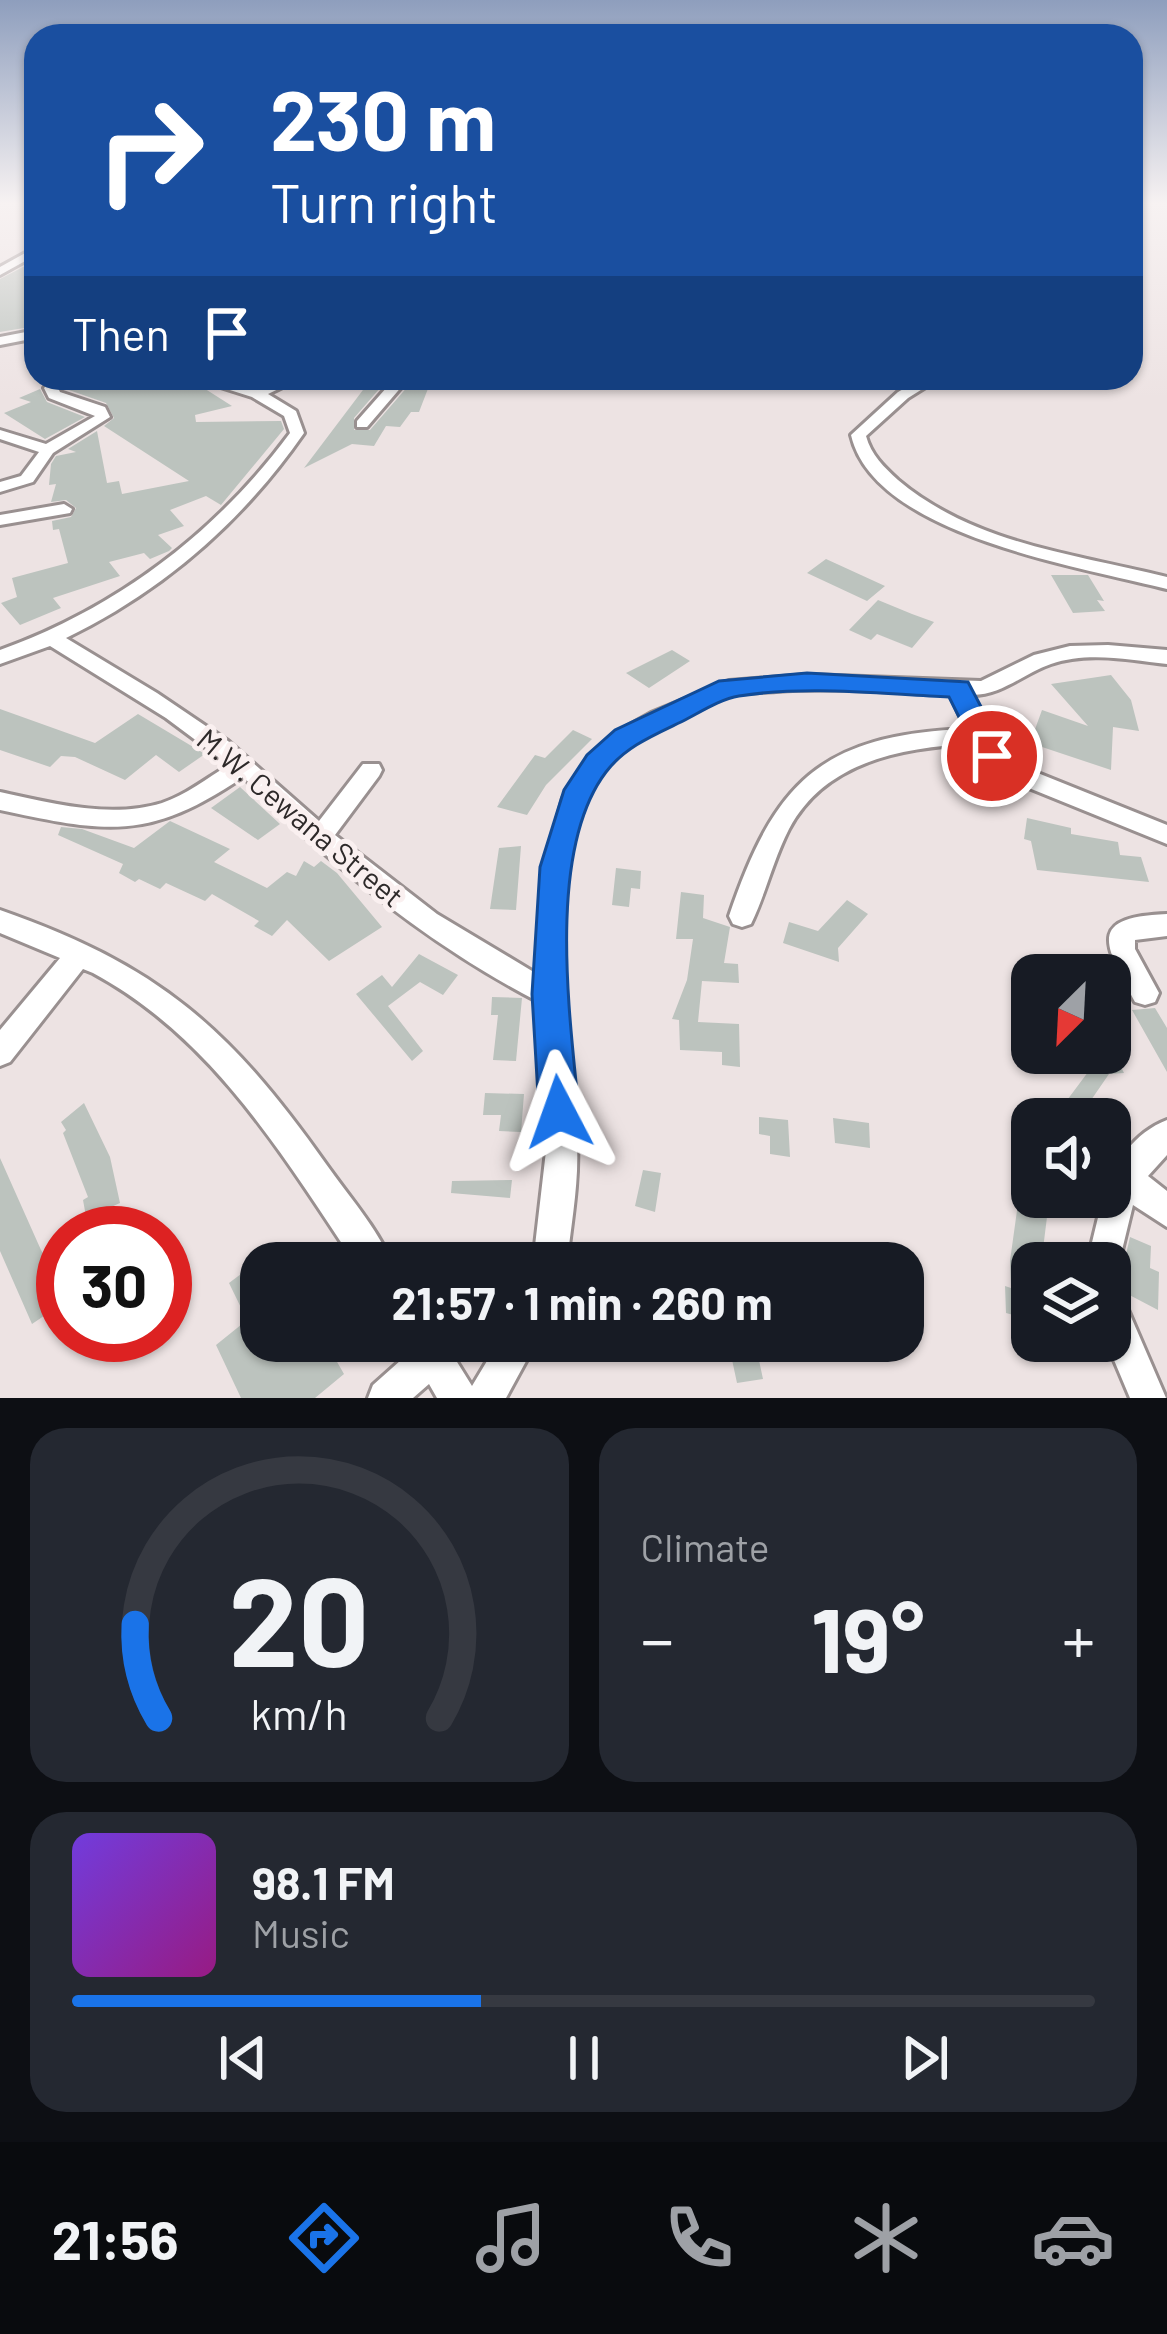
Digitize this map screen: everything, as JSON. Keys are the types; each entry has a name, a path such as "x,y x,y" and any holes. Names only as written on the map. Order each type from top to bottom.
{"street":[{"path":"0,487 27,479 48,450 103,417 100,410 54,395 52,390"},
{"path":"0,657 52,638 141,585 259,488 297,433 297,424 291,414 242,390"},
{"path":"257,394 266,390"},
{"path":"362,424 392,390"},
{"path":"912,390 858,436 868,459 896,488 932,515 974,534 1167,584"},
{"path":"0,434 48,450"},
{"path":"0,520 64,509"},
{"name":"M.W. Cewana Street","path":"52,638 245,765 321,836 438,930 497,968 550,994"},
{"path":"552,1242 562,1151 550,994 556,867 575,798 597,763 625,737 729,688 807,682 958,689 994,685 1041,660 1070,652 1108,650 1167,657"},
{"path":"958,689 980,736 1005,769 1167,835"},
{"path":"742,916 791,808 816,781 904,742 980,736"},
{"path":"0,801 58,812 136,817 170,809 245,765"},
{"path":"321,836 371,770"},
{"path":"0,921 136,983 203,1039 245,1083 360,1242"},
{"path":"1145,993 1122,950 1122,934 1128,928 1167,925"},
{"path":"0,1052 79,954"},
{"path":"1131,1171 1167,1135"},
{"path":"1131,1184 1167,1211"},
{"path":"1131,1358 1148,1398"},
{"path":"386,1398 416,1362"},
{"path":"436,1362 458,1398"},
{"path":"485,1398 506,1362"}],"building":[{"path":"24,268 24,328 0,332 0,279"},
{"path":"41,390 47,402 85,417 45,439 4,413 31,402 19,398"},
{"path":"69,390 207,390 232,406 195,415 196,422 281,421 284,429 221,505 206,496 170,510 184,526 158,535 172,548 169,551 150,559 144,553 109,562 120,576 53,598 61,608 20,625 1,603 17,597 12,578 68,563 59,529 53,530 52,521 71,517 76,508 66,500 51,502 56,484 49,485 51,464 56,456 76,452 68,449 97,431 107,483 119,481 122,494 189,481 104,426 114,418 106,403"},
{"path":"363,390 378,390 354,418 354,430 370,430 405,390 427,390 419,412 411,412 400,427 386,426 374,446 352,444 304,468"},
{"path":"826,559 885,586 867,601 807,573"},
{"path":"1051,575 1088,575 1105,611 1073,613"},
{"path":"878,600 934,622 912,648 877,634 871,640 849,630"},
{"path":"672,650 690,661 649,688 626,673"},
{"path":"1111,675 1131,700 1139,731 1113,727 1111,770 1030,743 1042,710 1088,726 1051,684"},
{"path":"0,709 95,743 138,714 205,754 179,772 156,755 125,780 75,757 61,756 50,767 0,750"},
{"path":"573,730 592,739 546,785 527,815 497,807 535,755 545,758"},
{"path":"240,787 280,824 258,840 211,808"},
{"path":"1027,818 1071,828 1071,834 1118,842 1120,855 1141,857 1149,882 1037,870 1031,841 1024,839"},
{"path":"170,821 230,849 214,862 267,888 287,872 296,876 304,861 314,867 321,861 337,873 382,927 329,961 287,920 272,936 254,926 259,921 212,894 205,901 166,883 160,889 139,879 135,882 119,873 123,864 58,835 61,827 82,829 134,848"},
{"path":"521,846 516,910 490,909 499,848"},
{"path":"616,868 641,871 640,889 631,888 629,907 612,905"},
{"path":"681,892 704,895 703,918 730,927 724,963 738,964 739,983 702,981 698,1022 739,1024 740,1067 722,1065 722,1052 680,1050 679,1020 672,1019 687,980 693,939 676,939"},
{"path":"847,900 868,914 838,948 839,962 783,943 789,922 818,931"},
{"path":"419,954 458,975 443,995 420,982 388,1006 423,1051 412,1061 356,994 382,975 392,987"},
{"path":"492,997 522,998 516,1061 493,1060 498,1015 491,1015"},
{"path":"1155,1008 1167,1028 1167,1072 1132,1010"},
{"path":"1087,1074 1109,1074 1092,1098 1069,1098"},
{"path":"485,1093 524,1094 521,1132 499,1131 501,1115 483,1115"},
{"path":"84,1103 110,1157 120,1203 84,1206 88,1197 61,1122"},
{"path":"759,1117 788,1120 790,1157 770,1154 770,1136 759,1134"},
{"path":"833,1118 869,1123 870,1148 835,1143"},
{"path":"0,1158 36,1239 36,1321 32,1324 0,1251"},
{"path":"643,1170 661,1173 655,1212 635,1206"},
{"path":"512,1180 510,1198 451,1193 452,1181"},
{"path":"1016,1218 1047,1218 1044,1242 1013,1242"},
{"path":"1130,1237 1151,1246 1150,1268 1159,1272 1158,1310 1131,1296"},
{"path":"240,1275 240,1306 229,1283"},
{"path":"1005,1286 1011,1288 1011,1314 1006,1313"},
{"path":"240,1326 240,1362 337,1362 344,1374 315,1398 241,1398 216,1345"},
{"path":"732,1362 759,1362 763,1379 737,1383"}],"route":[{"path":"559,1112 550,994 562,832 575,798 597,763 625,737 729,688 807,682 958,689 992,756"}]}
